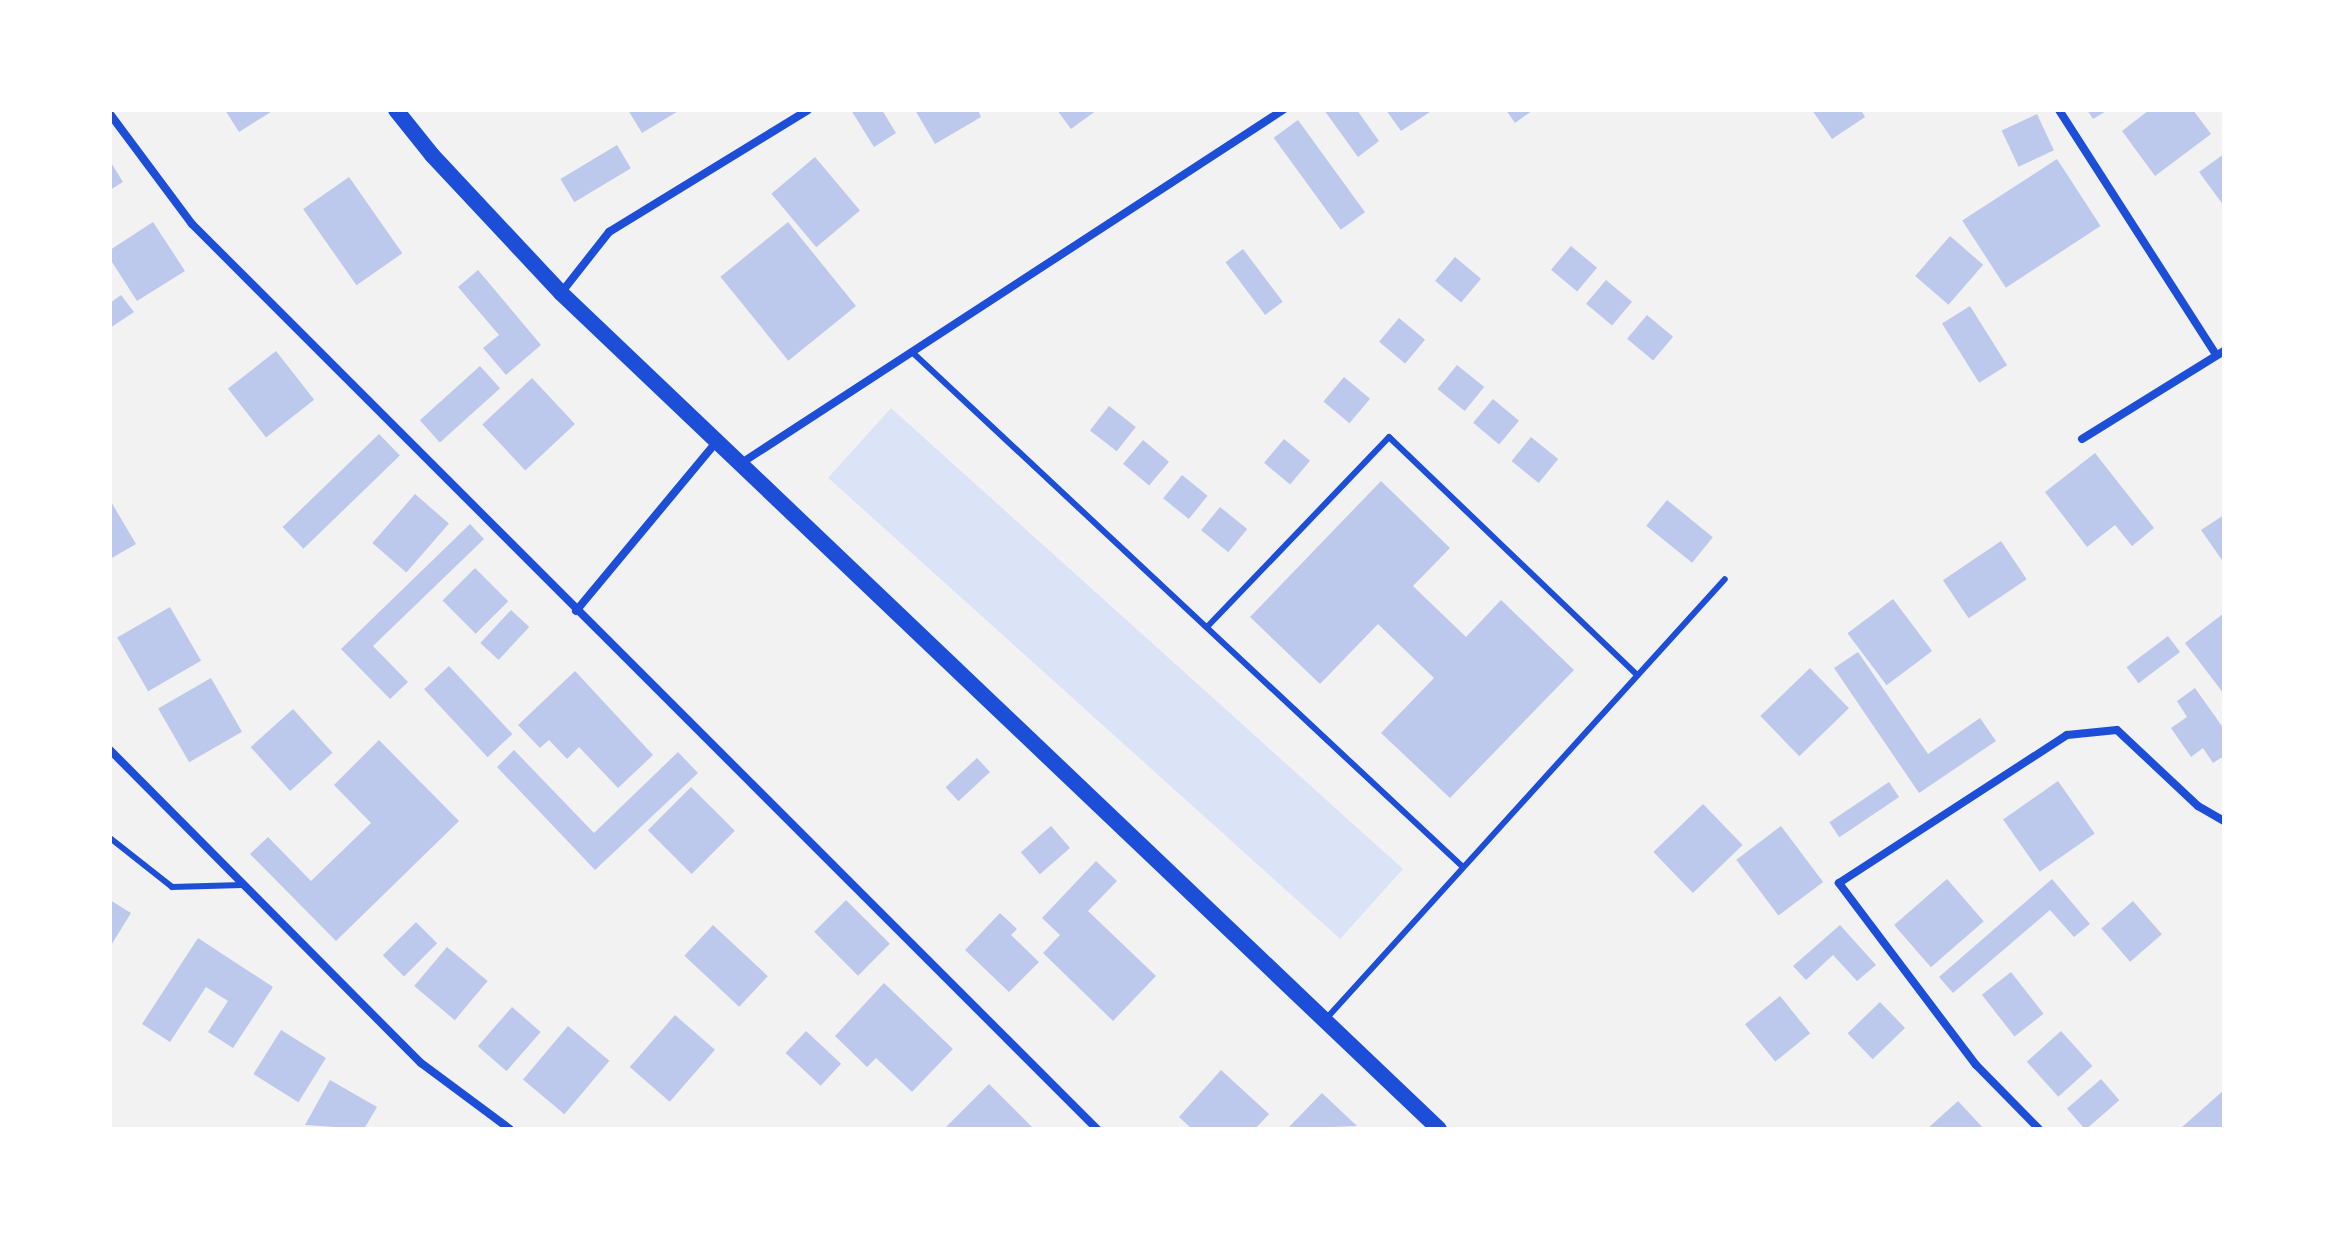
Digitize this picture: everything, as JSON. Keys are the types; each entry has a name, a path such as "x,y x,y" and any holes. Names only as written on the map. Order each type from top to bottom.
{"main road":[{"path":"396,110 561,293 743,462 1439,1129"}],"street":[{"path":"561,293 609,232 808,110"},
{"path":"743,462 1283,110"},
{"path":"2059,110 2220,353 2082,439"},
{"path":"110,114 192,224 1097,1129"},
{"path":"576,611 719,440"},
{"path":"2039,1129 1976,1065 1839,883 2067,735 2117,730 2198,806 2224,821"},
{"path":"110,750 421,1063 510,1129"}],"lane":[{"path":"912,352 1463,867"},
{"path":"1207,627 1389,437 1637,675"},
{"path":"1325,1020 1725,579"},
{"path":"110,838 172,887 242,885"}],"shaded area":[{"path":"891,408 1403,869 1340,939 828,478"}],"building":[{"path":"225,110 274,110 239,132"},
{"path":"628,110 680,110 642,133"},
{"path":"851,110 882,110 896,133 874,147"},
{"path":"915,110 978,110 981,117 935,144"},
{"path":"1057,110 1097,110 1071,129"},
{"path":"1324,110 1357,110 1379,141 1358,157"},
{"path":"1386,110 1433,110 1401,131"},
{"path":"1506,110 1533,110 1515,123"},
{"path":"1812,110 1861,110 1865,117 1832,139"},
{"path":"2087,110 2108,110 2093,119"},
{"path":"2149,110 2193,110 2211,134 2155,176 2122,131"},
{"path":"2037,114 2054,150 2019,167 2002,130"},
{"path":"1298,120 1365,212 1341,230 1274,138"},
{"path":"617,145 631,168 574,202 560,179"},
{"path":"2224,154 2224,206 2199,172"},
{"path":"815,157 860,211 816,247 771,194"},
{"path":"2057,159 2101,226 2006,288 1962,221"},
{"path":"110,161 123,182 110,190"},
{"path":"349,177 402,253 356,285 303,209"},
{"path":"153,222 185,271 137,301 110,259 110,250"},
{"path":"788,222 856,306 788,361 720,277"},
{"path":"1950,236 1983,265 1948,305 1915,276"},
{"path":"1571,246 1597,268 1577,292 1551,270"},
{"path":"1243,249 1283,302 1265,315 1225,262"},
{"path":"1455,257 1481,279 1461,303 1435,281"},
{"path":"478,270 541,345 506,375 483,348 499,335 458,287"},
{"path":"1606,280 1632,302 1612,326 1586,304"},
{"path":"121,295 134,312 110,328 110,303"},
{"path":"1970,306 2007,365 1979,383 1942,323"},
{"path":"1647,315 1673,337 1653,361 1627,339"},
{"path":"1399,318 1425,340 1405,364 1379,342"},
{"path":"276,351 314,400 266,437 228,389"},
{"path":"1457,365 1484,387 1465,411 1437,389"},
{"path":"480,366 500,388 440,442 420,420"},
{"path":"1344,377 1370,399 1349,423 1323,402"},
{"path":"532,378 575,424 525,470 482,424"},
{"path":"1493,399 1519,421 1499,445 1473,423"},
{"path":"1109,406 1136,427 1117,451 1090,430"},
{"path":"379,434 400,456 303,549 283,527"},
{"path":"1531,437 1558,459 1539,483 1511,461"},
{"path":"1284,439 1310,461 1290,485 1264,463"},
{"path":"1143,440 1169,462 1149,486 1123,464"},
{"path":"2095,453 2154,528 2132,546 2115,525 2087,547 2045,492"},
{"path":"1182,475 1208,496 1189,519 1163,498"},
{"path":"1381,481 1450,548 1413,586 1466,637 1501,600 1574,670 1450,798 1381,733 1434,678 1378,624 1320,684 1250,617"},
{"path":"415,494 449,524 406,573 372,543"},
{"path":"110,500 136,544 110,559"},
{"path":"1667,500 1713,537 1692,563 1646,526"},
{"path":"1220,507 1247,529 1228,552 1201,530"},
{"path":"2224,515 2224,563 2201,530"},
{"path":"470,524 484,539 373,646 408,682 390,699 341,649"},
{"path":"2001,541 2027,579 1969,618 1943,580"},
{"path":"475,568 508,601 476,634 442,601"},
{"path":"1893,599 1932,651 1887,685 1847,633"},
{"path":"170,607 201,661 148,691 117,638"},
{"path":"511,610 529,627 499,660 480,643"},
{"path":"2224,613 2224,694 2185,643"},
{"path":"2168,636 2180,652 2139,683 2126,667"},
{"path":"1858,652 1928,754 1980,718 1996,741 1919,793 1834,668"},
{"path":"449,666 512,734 488,757 424,689"},
{"path":"1810,668 1849,708 1799,756 1760,716"},
{"path":"575,671 653,755 618,788 579,747 567,759 549,740 540,748 518,725"},
{"path":"211,678 242,732 189,762 158,708"},
{"path":"2195,688 2224,729 2224,756 2213,763 2203,748 2191,757 2171,728 2187,717 2177,701"},
{"path":"293,709 332,753 290,791 251,747"},
{"path":"379,740 459,821 336,941 250,854 268,837 311,881 371,823 334,785"},
{"path":"514,750 594,833 678,752 698,773 595,870 497,767"},
{"path":"977,758 990,772 959,801 946,787"},
{"path":"2058,781 2095,833 2040,872 2003,819"},
{"path":"1889,782 1899,797 1839,837 1829,822"},
{"path":"691,787 735,831 692,874 648,830"},
{"path":"1703,804 1743,845 1693,893 1653,852"},
{"path":"1051,826 1070,848 1040,874 1021,852"},
{"path":"1781,826 1823,882 1778,916 1736,860"},
{"path":"1096,861 1117,881 1088,911 1156,976 1113,1021 1043,953 1060,935 1042,918"},
{"path":"1947,879 1984,921 1931,967 1894,925"},
{"path":"2052,879 2090,924 2074,937 2050,910 1953,993 1939,977"},
{"path":"110,900 131,913 110,947"},
{"path":"846,900 890,944 858,976 814,932"},
{"path":"2133,901 2162,934 2130,962 2101,929"},
{"path":"1000,913 1017,929 1011,935 1039,962 1009,992 965,950"},
{"path":"416,922 437,943 404,976 383,955"},
{"path":"713,925 768,976 739,1007 684,956"},
{"path":"1840,925 1876,965 1857,981 1833,955 1806,980 1793,966"},
{"path":"198,938 273,987 233,1048 208,1032 228,1001 206,987 170,1042 142,1024"},
{"path":"447,947 488,981 455,1020 414,986"},
{"path":"2011,972 2044,1014 2014,1037 1982,995"},
{"path":"884,983 953,1049 912,1092 876,1058 867,1067 835,1036"},
{"path":"1780,996 1810,1033 1775,1062 1745,1024"},
{"path":"1880,1002 1905,1028 1873,1059 1848,1033"},
{"path":"512,1007 541,1032 507,1071 478,1046"},
{"path":"675,1015 715,1050 670,1102 630,1067"},
{"path":"568,1026 609,1061 564,1114 523,1080"},
{"path":"281,1030 326,1058 298,1102 253,1074"},
{"path":"806,1031 841,1064 821,1086 786,1053"},
{"path":"2061,1031 2092,1066 2058,1097 2027,1062"},
{"path":"1221,1070 1269,1114 1255,1129 1192,1129 1179,1117"},
{"path":"2101,1079 2119,1100 2086,1129 2067,1109"},
{"path":"330,1080 377,1107 364,1129 305,1125"},
{"path":"989,1084 1034,1129 946,1127"},
{"path":"2224,1090 2224,1129 2182,1127"},
{"path":"1322,1093 1357,1126 1287,1129"},
{"path":"1958,1101 1984,1129 1927,1129"}]}
